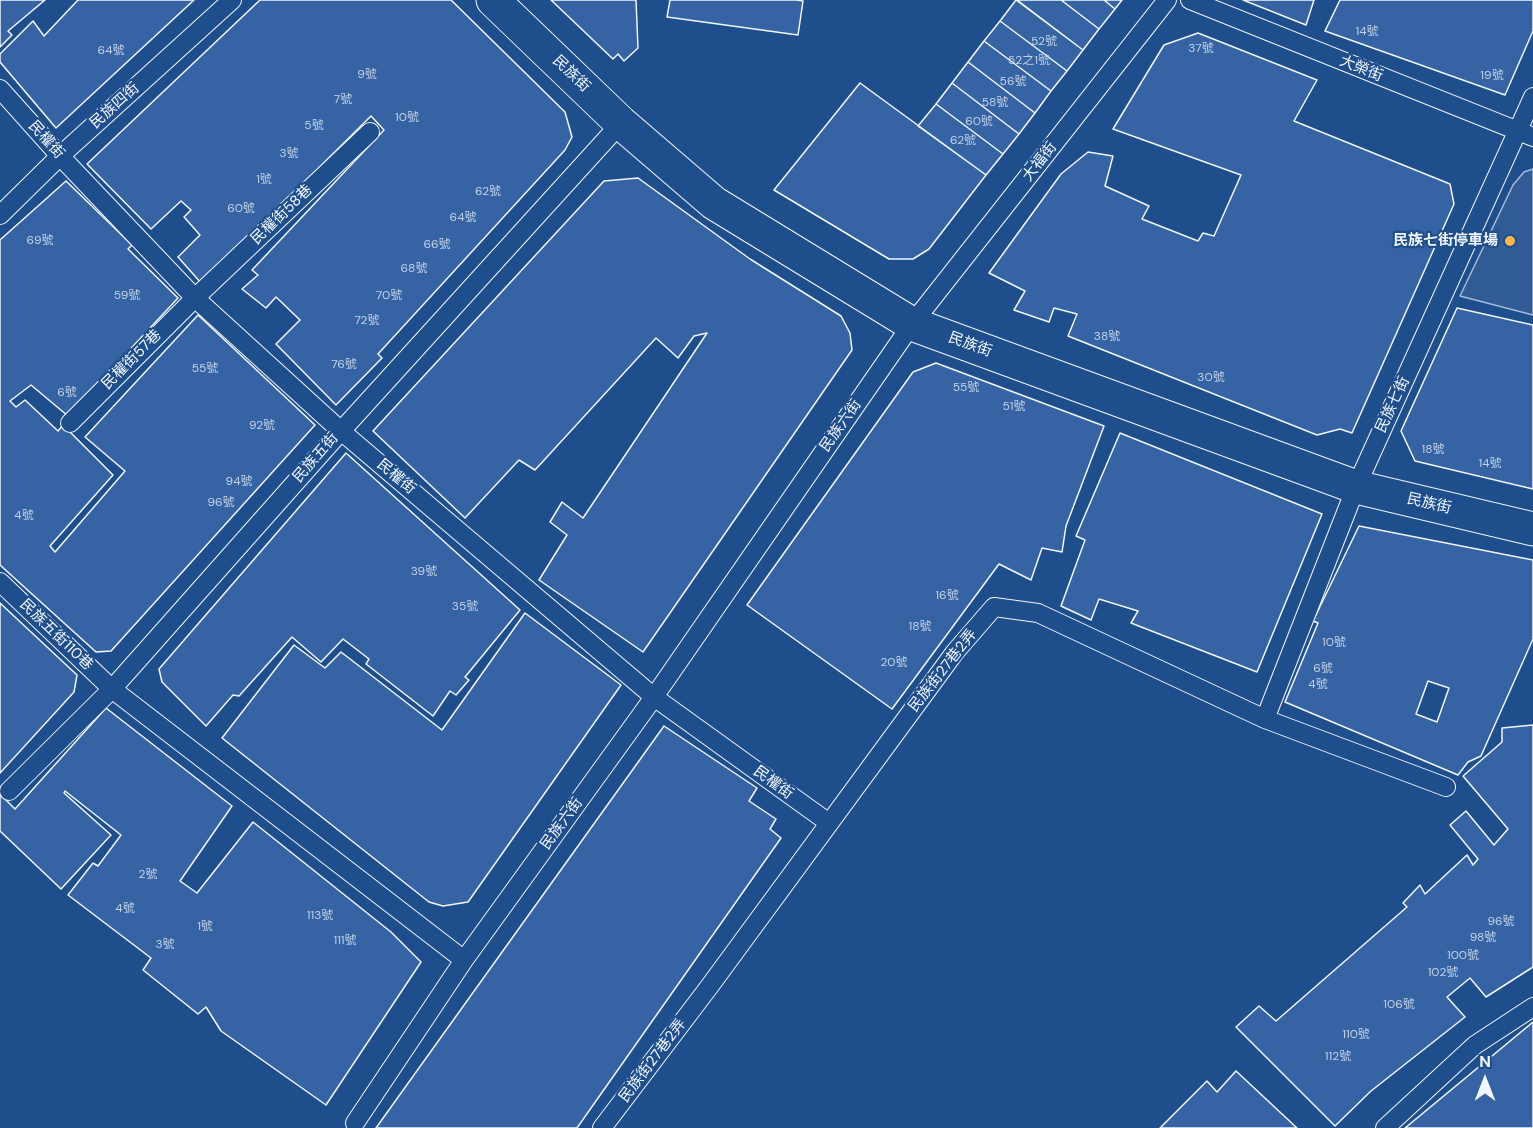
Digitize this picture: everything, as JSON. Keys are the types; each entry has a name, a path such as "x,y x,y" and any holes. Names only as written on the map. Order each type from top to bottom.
{"street":[{"name":"民族街","path":"493,0 621,123 714,202 912,324 1356,487 1533,529"}],"lane":[{"name":"民族四街","path":"0,215 60,156 232,0"},
{"name":"大福街","path":"912,324 1167,0"},
{"name":"大榮街","path":"1190,0 1526,134"},
{"name":"民權街","path":"0,89 60,156 195,297 341,431 654,697 829,823"},
{"name":"民族七街","path":"1265,719 1356,487 1526,134 1533,97"},
{"name":"民族五街","path":"9,791 112,689 341,431 621,123"},
{"name":"民權街58巷","path":"195,297 370,132"},
{"name":"民權街57巷","path":"70,423 195,297"},
{"name":"民族六街","path":"355,1123 464,960 654,697 912,324"},
{"name":"民族五街110巷","path":"0,582 112,689"},
{"name":"民族街27巷2弄","path":"602,1128 709,987 955,652 994,607 1038,613 1265,719 1446,787"},
{"path":"112,689 464,960"},
{"path":"1384,1128 1474,1045 1533,1007"}],"shaded area":[{"name":"民族七街停車場","path":"1533,169 1533,315 1460,296 1513,185 1524,172"}],"building":[{"path":"0,0 45,0 8,31 12,35 0,47"},
{"path":"78,0 194,0 56,128 0,62 0,54 33,21 44,36"},
{"path":"260,0 451,0 565,112 572,137 565,150 378,354 382,358 336,405 276,344 300,320 276,297 266,308 242,289 258,275 252,270 384,130 371,116 202,284 178,257 200,235 184,217 191,210 181,201 151,229 87,164"},
{"path":"551,0 636,0 638,48 624,61 618,54 613,59"},
{"path":"670,0 803,1 798,35 667,17"},
{"path":"1016,0 1083,50 1067,71 1000,21"},
{"path":"1017,0 1061,0 1099,29 1083,50"},
{"path":"1061,0 1104,0 1115,9 1099,29"},
{"path":"1104,0 1122,0 1115,9"},
{"path":"1243,0 1314,0 1306,25"},
{"path":"1340,0 1533,0 1533,31 1505,95 1325,31"},
{"path":"1000,21 1067,71 1051,91 984,41"},
{"path":"1198,33 1317,80 1294,121 1450,184 1454,204 1352,433 1340,429 1317,435 1068,336 1077,314 1054,308 1049,322 1014,310 1025,291 989,273 1061,174 1088,152 1113,156 1105,186 1149,206 1142,219 1198,241 1203,233 1214,236 1241,175 1113,129 1164,45"},
{"path":"984,41 1051,91 1035,113 968,62"},
{"path":"968,62 1035,113 1019,134 952,83"},
{"path":"860,83 986,175 929,249 913,259 889,259 774,190"},
{"path":"952,83 1019,134 1003,154 936,104"},
{"path":"936,104 1003,154 986,175 918,126"},
{"path":"638,178 750,259 841,316 850,333 852,350 643,652 539,580 567,535 550,522 562,502 583,518 707,333 694,336 678,358 656,338 535,470 519,460 465,518 373,431 604,181"},
{"path":"66,181 132,245 128,249 178,298 68,416 31,385 10,401 16,407 25,400 58,431 63,425 113,475 50,546 55,552 125,471 85,437 198,315 315,425 111,651 96,652 0,565 0,240"},
{"path":"1457,308 1533,325 1533,489 1415,461 1401,431"},
{"path":"936,363 1104,426 1066,526 1062,552 1042,548 1031,580 999,564 892,709 747,605 913,372"},
{"path":"1120,433 1322,514 1257,672 1131,623 1138,611 1099,599 1091,620 1061,606 1085,540 1076,536"},
{"path":"346,453 520,610 465,677 469,680 456,695 450,691 433,716 366,664 369,659 343,639 321,662 292,637 239,696 233,695 206,726 162,682 159,669"},
{"path":"1359,526 1533,560 1533,639 1481,756 1468,762 1458,775 1285,702 1318,623 1313,621","holes":["1428,681 1449,688 1437,722 1416,714"]},
{"path":"0,603 77,675 74,692 0,773"},
{"path":"525,613 621,685 468,902 443,906 429,902 222,738 294,645 325,668 341,652 442,730"},
{"path":"106,708 232,806 180,881 197,893 253,822 391,932 421,962 326,1105 221,1031 206,1007 198,1014 143,970 151,958 68,895 93,863 98,866 121,835 65,791 64,793 111,835 61,889 0,831 0,794 15,809"},
{"path":"1533,725 1533,967 1486,997 1470,978 1447,997 1465,1017 1371,1091 1335,1126 1236,1027 1259,1006 1276,1021 1407,907 1403,903 1420,885 1425,894 1467,855 1473,865 1478,859 1450,825 1466,811 1494,845 1508,829 1463,776 1502,742 1502,728"},
{"path":"664,726 757,788 749,801 776,819 770,829 781,838 577,1128 376,1128"},
{"path":"1533,1022 1533,1128 1405,1128"},
{"path":"1236,1071 1297,1128 1160,1128 1207,1081 1217,1092"}],"place":[{"name":"民族七街停車場","path":"1510,241"}]}
